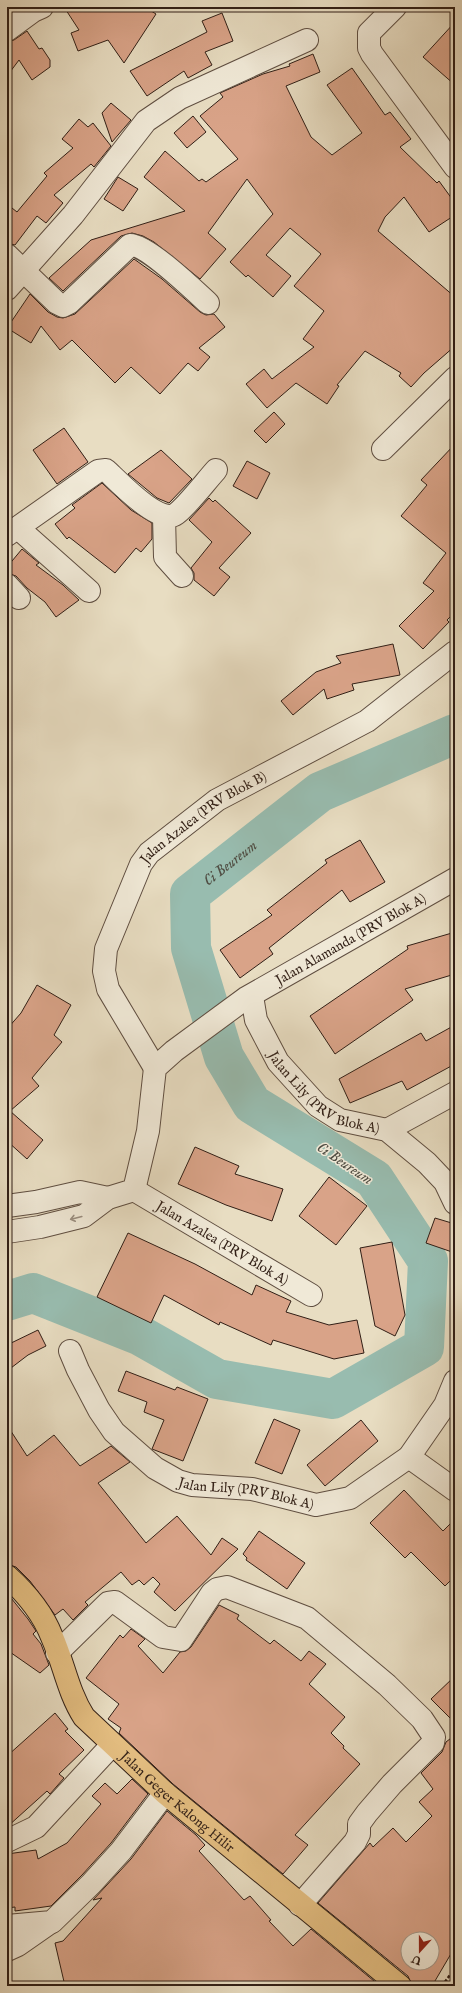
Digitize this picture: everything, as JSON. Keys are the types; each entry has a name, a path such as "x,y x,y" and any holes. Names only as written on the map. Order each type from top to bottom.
{"main road":[{"name":"Jalan Geger Kalong Hilir","path":"7,1576 32,1602 52,1637 75,1703 84,1717 112,1745 165,1793 400,1986"}],"street":[{"path":"395,7 370,33 369,48 454,164"},
{"path":"7,30 31,9"},
{"path":"7,289 73,215 146,121 180,98 307,40"},
{"path":"7,255 57,303 66,305 130,245 134,245 143,249 175,274 208,304"},
{"path":"383,449 455,378"},
{"path":"89,591 12,532 98,471 106,470 153,511 164,516 175,515 216,470"},
{"path":"164,516 165,557 182,576"},
{"name":"Jalan Azalea (PRV Blok B)","path":"156,1068 108,989 104,971 106,949 141,864 149,853 217,800 367,721 455,652"},
{"name":"Jalan Alamanda (PRV Blok A)","path":"156,1068 174,1050 249,997 455,879"},
{"name":"Jalan Lily (PRV Blok A)","path":"249,997 256,1020 278,1062 318,1106 340,1120 387,1130 427,1163 445,1182 455,1203"},
{"path":"7,1232 40,1227 84,1216 108,1198 134,1190 148,1131 156,1068"},
{"path":"387,1130 455,1093"},
{"name":"Jalan Azalea (PRV Blok A)","path":"134,1190 310,1296"},
{"path":"7,1206 36,1202 80,1192 108,1198"},
{"name":"Jalan Lily (PRV Blok A)","path":"70,1351 78,1370 99,1410 114,1432 155,1468 178,1481 192,1485 252,1489 316,1505 350,1498 409,1457 445,1405 455,1381"},
{"path":"409,1457 455,1490"},
{"path":"57,1653 108,1603 115,1602 163,1637 181,1640 212,1592 217,1589 227,1587 307,1618 360,1661 422,1719 434,1738 433,1743 392,1784 366,1813 359,1824 359,1834 355,1842 300,1905"},
{"path":"7,1841 36,1827 112,1745"},
{"path":"7,1950 18,1945 52,1922 91,1884 121,1851 165,1793"},
{"path":"7,1926 52,1922"}],"path":[{"path":"442,1986 455,1968"}],"building":[{"path":"64,7 145,7 156,14 124,63 108,40 78,51 71,33 79,30"},
{"path":"222,13 233,41 205,52 212,65 188,78 184,71 147,96 130,71 207,32 202,21"},
{"path":"455,22 455,85 423,57"},
{"path":"27,31 39,49 42,48 50,60 50,67 32,80 19,60 7,76 7,42 14,40"},
{"path":"313,54 320,72 286,86 311,137 332,155 362,133 327,85 352,68 385,115 390,112 411,139 400,147 437,183 439,181 455,203 455,215 429,232 404,197 385,217 378,231 455,297 455,346 424,373 411,387 399,376 401,373 365,351 337,385 339,386 327,404 296,383 267,408 246,384 264,369 272,379 314,347 303,339 324,311 294,286 321,254 290,228 266,255 291,276 273,297 248,275 246,277 230,262 273,214 247,179 208,233 226,249 200,279 154,242 143,236 132,233 121,236 63,291 49,278 91,240 185,211 144,177 165,151 199,181 202,179 206,182 238,159 200,116 223,97 220,93 263,74 290,66 289,64"},
{"path":"111,103 131,120 112,142 102,113"},
{"path":"193,116 206,132 187,148 174,133"},
{"path":"79,119 88,127 93,123 111,146 94,167 91,164 54,195 63,203 46,223 37,216 15,245 7,243 7,204 17,212 47,176 44,173 73,148 62,139"},
{"path":"118,177 138,189 123,211 104,199"},
{"path":"134,259 162,279 200,312 206,315 214,314 225,327 199,348 210,357 198,371 188,363 160,394 131,367 115,383 72,340 60,350 41,326 31,343 7,328 30,294 48,312 57,317 63,318 75,314"},
{"path":"274,412 285,424 266,443 254,431"},
{"path":"64,428 88,462 57,484 33,450"},
{"path":"455,444 455,612 447,620 449,622 423,649 399,626 434,591 423,583 446,553 401,516 427,485 421,480"},
{"path":"161,450 192,479 169,503 157,498 128,474"},
{"path":"247,461 270,473 257,499 233,486"},
{"path":"102,483 131,510 152,523 152,539 141,552 136,548 115,573 69,537 67,539 55,524 75,508 72,505"},
{"path":"209,498 213,502 215,500 251,533 219,568 230,577 214,596 194,580 194,573 191,568 212,542 189,520"},
{"path":"22,549 39,563 36,565 63,585 79,600 56,617 45,602 27,588 16,576 7,573 7,567"},
{"path":"393,644 400,675 352,684 354,690 327,699 324,689 293,715 281,701 316,672 341,663 336,656"},
{"path":"360,840 385,882 350,902 342,890 269,948 273,954 240,978 220,950 272,915 267,910 327,863 325,860"},
{"path":"452,933 455,944 455,974 405,989 413,1000 335,1054 310,1016 408,949 407,946"},
{"path":"37,985 71,1005 54,1035 62,1042 32,1078 39,1086 10,1111 43,1140 27,1159 7,1141 7,1029 21,1013"},
{"path":"455,1025 455,1064 407,1090 402,1081 350,1103 339,1079 421,1033 426,1041"},
{"path":"195,1147 239,1166 235,1174 283,1189 272,1221 226,1205 178,1184"},
{"path":"329,1177 367,1206 336,1245 299,1216"},
{"path":"435,1218 455,1224 455,1253 426,1243"},
{"path":"128,1233 195,1264 252,1295 256,1285 291,1301 286,1312 329,1325 357,1320 364,1353 334,1359 273,1340 271,1345 220,1322 219,1325 164,1295 151,1323 97,1297"},
{"path":"392,1242 405,1315 395,1336 375,1326 360,1248"},
{"path":"38,1330 46,1346 28,1355 7,1371 7,1345"},
{"path":"126,1371 175,1390 177,1387 208,1399 183,1461 152,1449 164,1420 144,1412 147,1402 118,1391"},
{"path":"274,1419 300,1430 282,1474 255,1463"},
{"path":"361,1420 378,1441 325,1486 307,1465"},
{"path":"7,1425 27,1456 54,1435 80,1466 111,1446 130,1462 98,1483 146,1543 177,1516 211,1555 222,1538 238,1549 175,1611 154,1592 160,1584 153,1577 144,1585 139,1580 132,1585 121,1572 85,1602 88,1605 73,1620 63,1609 55,1615 30,1581 16,1567 7,1564"},
{"path":"404,1490 443,1531 455,1519 455,1576 445,1586 411,1552 405,1558 370,1523"},
{"path":"259,1531 305,1563 287,1589 246,1560 247,1558 243,1554"},
{"path":"7,1593 36,1631 33,1634 41,1644 49,1665 40,1673 7,1650"},
{"path":"219,1605 239,1615 237,1619 270,1644 274,1640 301,1661 309,1651 326,1664 309,1684 345,1717 331,1733 344,1746 343,1748 360,1764 295,1835 308,1845 283,1874 173,1784 119,1733 121,1728 108,1719 119,1704 86,1678 120,1635 123,1638 131,1629 145,1639 138,1646 163,1673 180,1652 186,1651 191,1647"},
{"path":"455,1676 455,1723 431,1699"},
{"path":"55,1713 68,1729 65,1731 84,1750 59,1774 64,1778 50,1794 47,1791 7,1827 7,1756"},
{"path":"455,1735 455,1947 432,1986 412,1986 408,1976 402,1971 440,1971 440,1931 400,1931 400,1970 318,1903 370,1843 373,1847 393,1828 406,1842 432,1816 419,1802 433,1789 421,1773 442,1752 446,1742"},
{"path":"132,1779 148,1794 111,1843 82,1875 51,1906 15,1911 15,1907 7,1908 7,1854 36,1850 38,1859 67,1843 101,1804 92,1796 105,1783 117,1794"},
{"path":"167,1811 196,1835 205,1845 199,1851 244,1900 250,1896 271,1920 269,1921 293,1946 311,1929 380,1986 65,1986 55,1943 63,1941 102,1898 93,1900 131,1859"}],"waterway":[{"name":"Ci Beureum","path":"7,1301 33,1293 141,1336 217,1379 333,1399 424,1347 428,1261 374,1179 252,1104 224,1057 191,948 190,894 320,792 455,734"}]}
